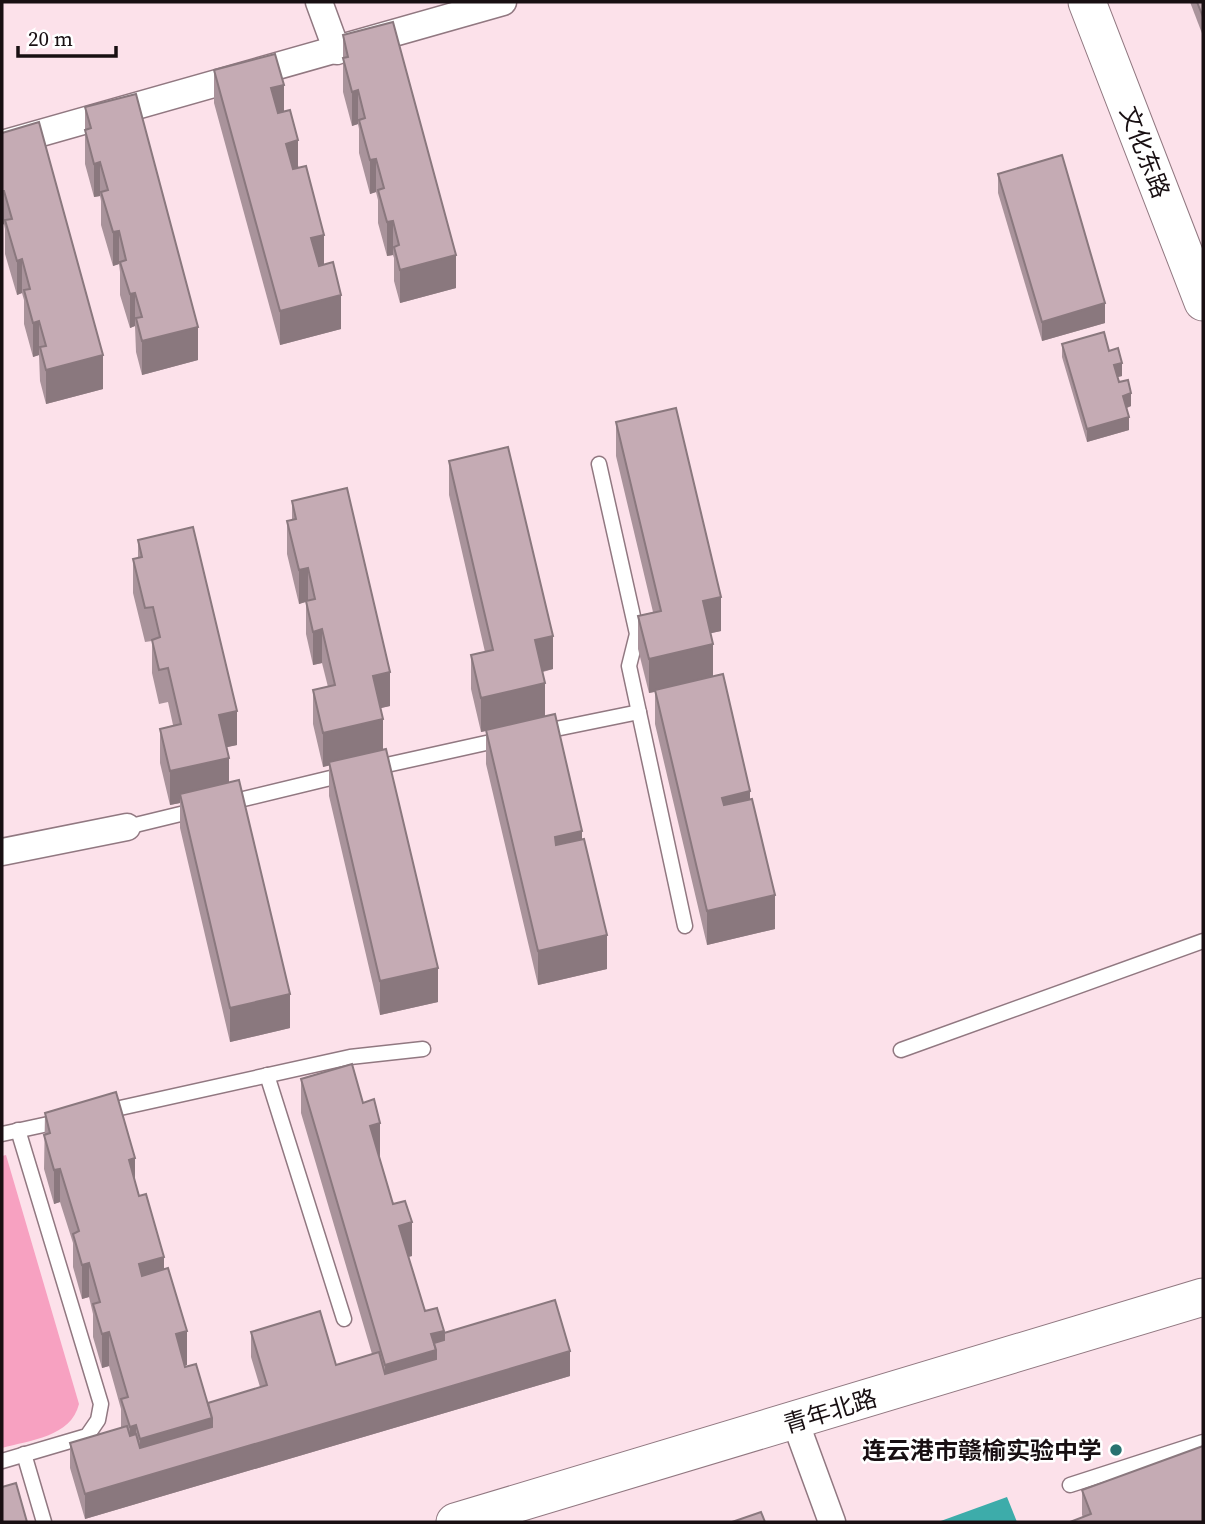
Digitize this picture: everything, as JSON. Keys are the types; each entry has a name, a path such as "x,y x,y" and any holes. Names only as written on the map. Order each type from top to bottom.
{"street":[{"path":"319,2 337,51"},
{"path":"2,144 503,2"},
{"name":"文化东路","path":"1087,2 1203,302"},
{"path":"2,852 127,827"},
{"name":"青年北路","path":"455,1522 1203,1297"},
{"path":"795,1421 832,1522"}],"lane":[{"path":"599,464 637,634 629,666 685,926"},
{"path":"127,827 423,756 639,712"},
{"path":"901,1050 1203,941"},
{"path":"2,1134 350,1057 423,1049"},
{"path":"267,1075 344,1320"},
{"path":"2,1461 87,1436 98,1420 101,1404 18,1130"},
{"path":"1070,1485 1203,1442"},
{"path":"24,1454 44,1522"}],"shaded area":[{"path":"6,1155 79,1404 75,1415 59,1430 2,1448 2,1156"}],"water":[{"path":"1007,1497 1017,1522 938,1522"}],"building":[{"path":"1197,2 1203,2 1203,17"},
{"path":"393,22 456,255 400,270 394,247 399,245 393,221 387,222 378,190 384,188 376,159 370,160 359,120 365,118 358,90 352,92 343,58 348,57 343,35"},
{"path":"275,54 284,85 271,88 278,113 290,110 298,140 286,144 293,169 306,166 324,235 311,238 319,266 333,262 341,295 280,311 214,70"},
{"path":"136,94 198,327 142,341 136,318 142,317 135,293 130,294 120,262 126,260 119,231 113,232 101,192 108,190 100,162 94,164 85,130 91,128 85,107"},
{"path":"39,122 103,355 46,370 40,347 46,346 39,321 33,323 24,290 30,289 22,259 17,261 5,220 12,219 2,191 2,133"},
{"path":"1062,155 1105,303 1042,322 998,174"},
{"path":"1104,332 1109,351 1118,348 1122,363 1114,365 1119,382 1128,380 1131,393 1123,396 1129,417 1087,429 1062,344"},
{"path":"676,408 721,597 703,601 713,644 649,659 638,616 661,611 616,422"},
{"path":"508,447 553,636 535,640 545,683 481,698 471,655 493,650 449,461"},
{"path":"347,488 390,672 373,676 383,719 323,733 313,690 335,685 322,629 313,632 306,601 315,599 308,568 299,570 287,521 296,519 292,501"},
{"path":"193,527 237,711 219,715 229,758 170,771 160,729 181,724 168,668 159,670 152,640 160,637 153,607 145,608 133,559 142,557 138,540"},
{"path":"723,674 750,791 722,798 724,805 752,799 775,895 707,911 655,690"},
{"path":"555,714 582,831 555,837 556,845 584,839 607,935 538,951 486,730"},
{"path":"386,749 438,968 380,981 329,762"},
{"path":"239,780 290,994 230,1008 180,794"},
{"path":"352,1064 363,1103 374,1099 380,1123 370,1126 393,1204 405,1201 412,1222 399,1226 425,1311 437,1308 444,1331 431,1334 436,1350 385,1365 301,1079"},
{"path":"116,1092 135,1158 129,1160 139,1196 146,1194 164,1257 139,1264 142,1276 168,1268 187,1331 176,1334 185,1367 196,1364 212,1418 140,1439 136,1425 130,1427 121,1399 128,1397 109,1332 102,1334 93,1304 100,1302 89,1263 82,1265 73,1234 79,1231 60,1169 54,1170 44,1135 50,1133 45,1113"},
{"path":"555,1300 570,1351 85,1494 70,1443 127,1426 130,1436 136,1434 140,1448 212,1427 208,1403 267,1385 251,1332 320,1311 336,1365 379,1352 385,1374 436,1359 434,1343 444,1340 444,1333"},
{"path":"1203,1446 1203,1522 1070,1522 1091,1514 1082,1490"},
{"path":"16,1483 27,1522 2,1522 2,1487"},
{"path":"761,1512 765,1522 732,1522"}],"place":[{"name":"连云港市赣榆实验中学","path":"1116,1450"}]}
